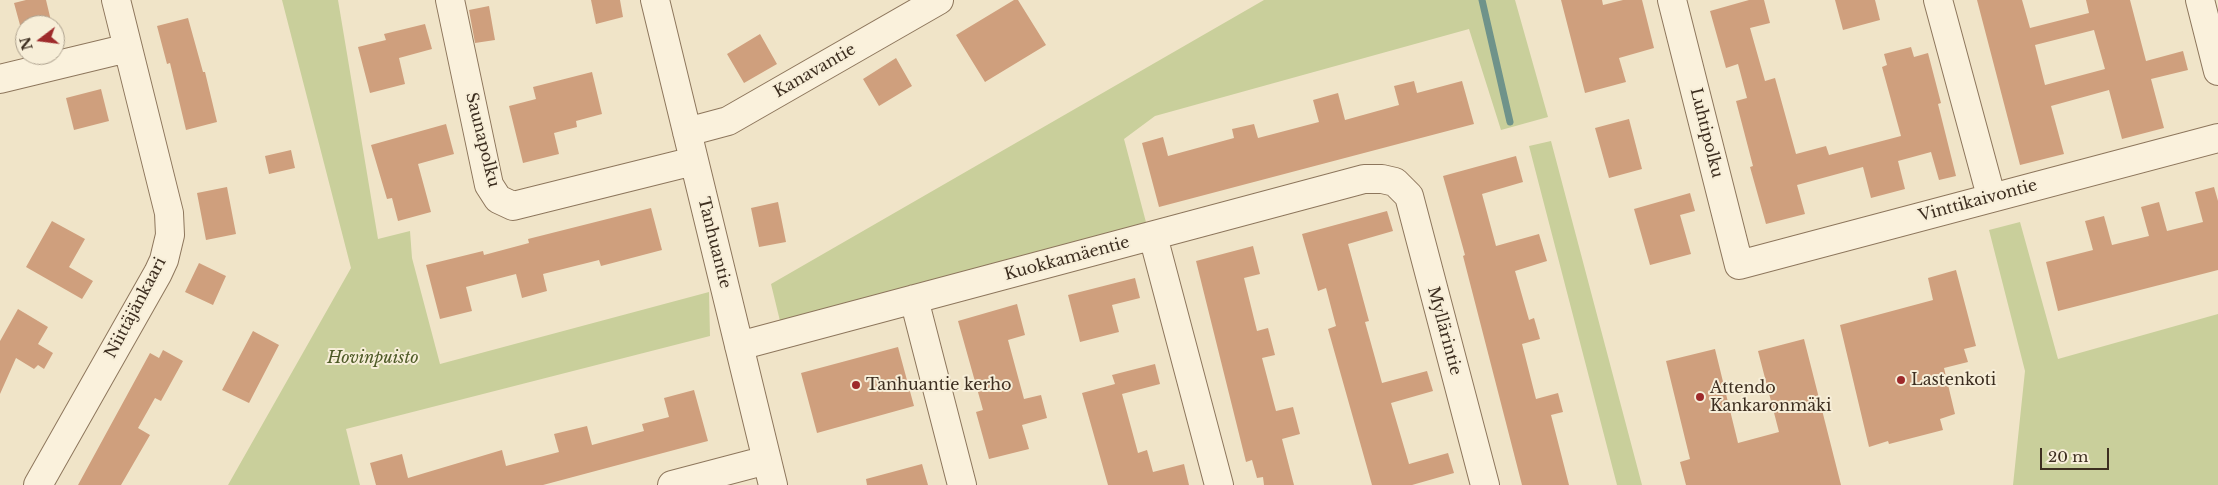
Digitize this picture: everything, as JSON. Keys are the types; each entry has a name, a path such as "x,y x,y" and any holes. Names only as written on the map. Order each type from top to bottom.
{"street":[{"name":"Niittäjänkaari","path":"38,485 158,273 168,244 169,213 116,0"},
{"name":"Saunapolku","path":"450,0 490,185 498,199 513,206 694,161"},
{"name":"Tanhuantie","path":"655,0 770,472"},
{"name":"Kanavantie","path":"687,132 728,121 939,0"},
{"name":"Luhtipolku","path":"1672,0 1739,265"},
{"path":"1938,0 1991,196"},
{"path":"2200,0 2218,71"},
{"path":"0,79 128,48"},
{"name":"Vinttikaivontie","path":"1739,265 1991,196 2218,138"},
{"name":"Kuokkamäentie","path":"739,346 1364,179 1382,179 1395,182"},
{"name":"Myllärintie","path":"1395,182 1409,196 1485,485"},
{"path":"1153,236 1219,485"},
{"path":"914,300 962,485"},
{"path":"672,485 770,472"}],"green space":[{"name":"Hovinpuisto","path":"282,0 338,0 378,239 410,231 412,258 440,364 709,292 710,336 346,429 360,485 228,485 351,268"},
{"path":"1264,0 1515,0 1548,117 1501,130 1469,29 1155,116 1124,139 1147,226 780,321 771,284"},
{"path":"1551,141 1642,485 1617,485 1529,146"},
{"path":"2020,222 2058,359 2218,314 2218,485 2013,485 2025,371 1989,230"}],"building":[{"path":"26,0 46,0 50,15 17,15 14,3"},
{"path":"591,0 620,0 623,17 596,24"},
{"path":"1014,0 1018,0 1046,45 985,82 956,35"},
{"path":"1561,0 1602,0 1603,5 1623,0 1642,0 1654,48 1619,58 1626,82 1585,93"},
{"path":"1749,0 1764,0 1770,23 1750,28 1765,81 1775,78 1796,154 1826,146 1829,155 1901,136 1882,67 1887,65 1884,54 1911,47 1914,57 1928,53 1941,103 1938,104 1956,176 1939,180 1931,152 1898,161 1905,189 1871,198 1863,167 1797,185 1805,214 1766,224 1750,167 1753,166 1736,101 1747,98 1738,64 1726,68 1710,11"},
{"path":"1835,0 1875,0 1880,20 1843,30"},
{"path":"1977,0 2022,0 2030,28 2089,13 2086,0 2130,0 2146,61 2183,51 2188,70 2151,79 2164,128 2122,139 2109,90 2051,106 2064,154 2020,165","holes":["2094,30 2105,69 2045,85 2035,45"]},
{"path":"489,6 495,40 475,43 469,10"},
{"path":"188,18 203,72 205,72 217,122 186,130 170,63 167,64 157,26"},
{"path":"425,24 432,49 399,58 405,84 370,93 358,47 386,40 384,34"},
{"path":"760,34 777,64 744,83 727,54"},
{"path":"896,58 912,86 879,106 863,79"},
{"path":"592,72 602,114 576,121 577,127 554,133 559,154 523,163 509,106 536,99 533,87"},
{"path":"1414,81 1417,93 1462,81 1474,124 1159,207 1142,143 1163,137 1168,156 1234,138 1232,129 1254,124 1258,138 1319,122 1313,100 1338,93 1345,120 1399,105 1394,86"},
{"path":"101,89 109,121 74,130 66,98"},
{"path":"1629,119 1642,169 1609,178 1595,128"},
{"path":"446,124 454,154 418,164 431,212 398,221 392,198 387,199 371,145"},
{"path":"291,150 295,168 269,174 265,156"},
{"path":"1516,156 1523,182 1482,194 1496,246 1539,234 1547,261 1515,271 1529,320 1534,318 1540,339 1522,344 1536,399 1558,393 1563,412 1551,415 1569,485 1522,485 1463,256 1465,255 1443,176"},
{"path":"227,187 236,234 206,240 197,193"},
{"path":"2214,187 2218,201 2218,270 2058,311 2046,262 2093,250 2085,221 2104,216 2112,245 2149,236 2141,207 2159,202 2167,231 2203,222 2195,192"},
{"path":"1690,193 1695,211 1680,215 1691,254 1650,265 1634,209"},
{"path":"778,202 786,242 759,247 751,208"},
{"path":"651,208 662,250 601,266 599,260 543,274 547,291 522,298 516,274 466,287 472,311 440,319 426,265 483,251 484,255 529,243 528,239"},
{"path":"1387,211 1393,231 1348,244 1369,321 1365,322 1382,383 1427,371 1433,391 1391,403 1409,464 1448,453 1454,473 1412,485 1372,485 1328,329 1336,326 1326,288 1318,291 1302,234"},
{"path":"52,221 85,239 69,267 93,281 82,299 26,267"},
{"path":"1253,246 1260,274 1244,278 1257,331 1268,328 1275,355 1262,358 1276,411 1293,407 1300,434 1282,439 1294,485 1264,485 1263,477 1257,478 1252,460 1246,462 1196,261"},
{"path":"199,263 226,276 213,305 185,292"},
{"name":"Lastenkoti","path":"1956,270 1976,346 1964,349 1968,362 1944,368 1955,414 1940,419 1943,430 1889,444 1888,441 1869,447 1840,325 1933,300 1928,278"},
{"path":"1135,278 1140,298 1112,305 1119,332 1080,342 1068,295"},
{"path":"1017,304 1025,335 1008,340 1024,399 1041,395 1047,418 1022,425 1029,449 989,459 976,412 983,410 958,321"},
{"path":"18,309 48,327 38,344 53,353 44,369 38,365 34,369 16,358 0,394 0,341"},
{"path":"253,331 279,345 249,403 222,390"},
{"name":"Attendo Kankaronmäki","path":"1804,339 1841,485 1686,485 1680,462 1690,459 1666,361 1715,349 1738,443 1779,432 1758,351"},
{"name":"Tanhuantie kerho","path":"898,347 914,406 817,433 801,373"},
{"path":"163,350 183,361 161,401 155,398 138,428 150,435 121,485 78,485 150,353 159,358"},
{"path":"1155,364 1160,384 1122,394 1138,453 1147,450 1153,472 1184,464 1189,485 1108,485 1082,393 1115,384 1112,375"},
{"path":"694,390 708,441 543,485 376,485 370,463 402,454 408,478 502,450 506,466 559,452 554,434 587,426 592,445 644,431 642,424 669,417 664,398"},
{"path":"922,464 928,485 867,485 866,479"}],"waterway":[{"path":"1482,0 1510,122"}],"place":[{"name":"Lastenkoti","path":"1901,380"},
{"name":"Tanhuantie kerho","path":"856,385"},
{"name":"Attendo Kankaronmäki","path":"1700,397"}]}
